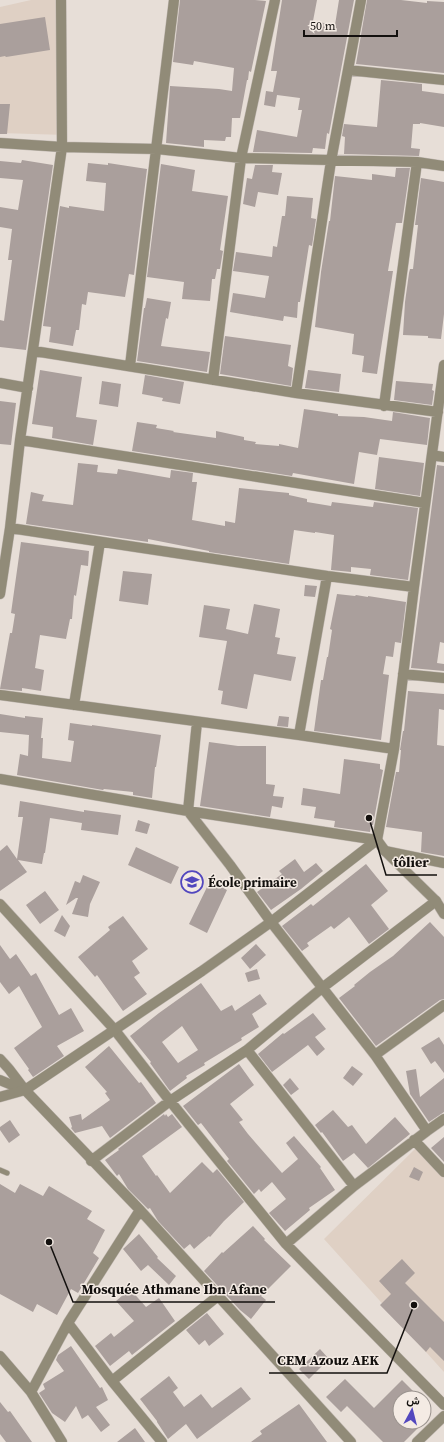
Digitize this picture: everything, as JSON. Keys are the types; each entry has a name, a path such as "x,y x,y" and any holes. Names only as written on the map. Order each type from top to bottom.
{"street":[{"path":"0,594 10,528 20,440 34,351 62,147 61,0"},
{"path":"130,366 174,0"},
{"path":"213,380 241,158 275,0"},
{"path":"296,394 331,161 361,0"},
{"path":"348,70 444,80"},
{"path":"0,144 157,149 241,158 416,162 444,166"},
{"path":"384,406 416,162"},
{"path":"34,351 296,394 438,412"},
{"path":"0,1096 25,1090 202,971 271,922 377,840 394,749 444,365"},
{"path":"0,383 28,388"},
{"path":"20,440 425,503"},
{"path":"432,455 444,457"},
{"path":"10,528 327,576 414,587"},
{"path":"74,705 100,542"},
{"path":"299,735 327,576"},
{"path":"403,674 444,678"},
{"path":"0,695 394,749"},
{"path":"197,722 188,811 230,865 271,922 375,1055 427,1131"},
{"path":"0,779 188,811 377,840 385,851 436,901 444,914"},
{"path":"385,851 444,863"},
{"path":"91,1160 170,1101 247,1050 322,988 436,901"},
{"path":"0,904 114,1029 170,1101 286,1244 444,1405"},
{"path":"375,1055 444,1005"},
{"path":"247,1050 354,1186"},
{"path":"0,1059 25,1090 140,1210 351,1442"},
{"path":"0,1080 25,1090"},
{"path":"286,1244 354,1186 444,1119"},
{"path":"414,1140 444,1172"},
{"path":"31,1392 68,1323 140,1210"},
{"path":"112,1381 218,1296"},
{"path":"68,1323 112,1381 162,1442"},
{"path":"0,1356 31,1392 62,1442"},
{"path":"417,1442 444,1416"}],"lane":[{"path":"0,1170 7,1173"}],"shaded area":[{"path":"31,0 56,0 66,135 0,133 0,7"},
{"path":"417,1147 444,1177 444,1372 324,1239"}],"building":[{"path":"180,0 266,1 251,72 249,71 247,80 240,118 232,118 231,137 226,137 225,141 204,140 204,147 166,143 170,86 232,91 234,68 194,61 193,65 173,62"},
{"path":"282,0 317,0 313,21 335,25 339,0 354,0 325,149 313,148 312,153 253,152 257,130 297,137 302,110 298,110 300,98 277,95 275,107 264,105 266,91 273,92 277,71 271,71"},
{"path":"367,0 401,0 427,3 427,1 444,2 444,73 356,64"},
{"path":"45,17 50,50 0,57 0,24"},
{"path":"381,80 422,84 422,91 444,94 444,127 420,123 413,124 411,148 420,149 419,156 344,154 345,137 342,136 344,124 377,127"},
{"path":"0,104 10,104 7,134 0,134"},
{"path":"22,160 53,165 26,350 0,347 0,320 4,321 12,260 8,260 12,229 0,227 0,207 18,210 23,180 0,178 0,161 21,163"},
{"path":"88,163 108,165 108,163 147,169 134,275 129,274 125,297 88,292 86,305 82,304 79,330 76,330 73,346 49,342 51,327 43,326 60,206 104,211 106,183 86,181"},
{"path":"161,164 195,170 192,191 228,196 220,250 223,251 220,269 217,269 215,279 212,279 210,301 182,299 184,282 147,277"},
{"path":"255,165 273,165 272,172 282,173 278,195 258,192 255,207 243,204 247,178 252,179"},
{"path":"396,168 410,168 402,223 396,223 388,271 393,271 377,374 362,372 364,356 352,354 354,334 315,327 321,272 330,221 335,176 372,180 372,174 395,177"},
{"path":"421,178 444,182 444,314 441,339 428,338 428,336 403,335 409,273 410,269 413,269 418,225 415,225"},
{"path":"287,196 313,198 311,218 316,219 312,246 309,245 300,302 298,302 297,318 284,316 283,321 230,312 233,293 265,298 269,276 233,271 236,252 272,257 273,246 277,247 282,216 285,216"},
{"path":"147,298 171,302 168,319 166,318 161,346 210,352 207,372 137,361 144,308"},
{"path":"225,336 291,345 288,366 293,368 291,386 220,374"},
{"path":"40,370 82,377 76,417 97,420 93,445 52,438 53,427 32,424"},
{"path":"308,370 341,374 339,392 305,388"},
{"path":"145,375 184,382 180,404 162,401 163,398 142,394"},
{"path":"102,381 121,384 118,407 99,404"},
{"path":"396,381 433,384 432,390 434,391 432,405 394,400"},
{"path":"0,401 16,403 11,445 0,444"},
{"path":"304,409 338,414 338,416 364,417 392,421 393,412 430,418 427,445 380,439 377,455 359,452 354,484 293,473 292,476 132,451 137,422 157,425 156,428 174,431 173,432 216,438 216,431 244,437 244,440 256,442 255,444 279,446 279,444 298,448"},
{"path":"379,457 424,463 420,496 375,489"},
{"path":"78,463 98,465 97,472 117,474 118,469 170,478 171,470 193,473 192,482 197,482 192,520 225,526 225,521 235,523 239,488 289,493 289,495 307,499 307,502 331,506 332,502 373,507 374,502 418,508 408,580 370,575 371,569 351,567 351,572 331,570 334,535 315,532 294,530 289,564 209,552 148,539 148,542 26,524 31,492 44,495 42,501 73,505"},
{"path":"437,465 444,466 444,643 440,642 437,663 444,664 444,671 411,668"},
{"path":"21,542 89,551 88,566 81,565 76,596 74,595 72,619 70,619 66,639 40,635 35,668 44,670 41,691 22,688 22,691 0,689 15,614 11,613"},
{"path":"123,571 152,574 148,605 119,601"},
{"path":"305,585 317,586 315,597 304,596"},
{"path":"337,594 368,596 406,602 401,643 395,642 393,657 386,656 383,674 389,675 381,740 314,731 321,680 323,680 328,657 332,630 330,629"},
{"path":"254,604 280,609 275,637 280,638 277,654 296,657 291,681 254,674 247,709 221,704 223,691 218,690 227,641 199,637 204,605 230,609 226,629 248,634"},
{"path":"408,691 444,694 444,710 439,709 437,745 444,746 444,856 421,852 422,832 386,827 396,772 399,772 400,750 404,731"},
{"path":"0,714 25,718 25,716 43,718 41,738 43,738 42,758 71,762 74,741 68,740 70,723 161,735 155,767 152,798 133,795 133,792 103,790 17,775 20,754 28,756 29,735 0,732"},
{"path":"279,716 289,717 288,727 277,726"},
{"path":"209,742 238,746 266,746 266,784 275,785 273,796 284,797 282,808 272,806 270,817 200,806"},
{"path":"344,759 380,764 380,769 383,770 373,825 371,825 370,832 334,827 335,821 314,818 316,807 301,805 303,788 340,794"},
{"path":"20,801 84,812 84,810 121,815 118,835 81,830 82,823 50,818 42,864 18,860 27,872 0,891 0,851 7,845 17,859 23,817 18,817"},
{"path":"138,820 150,824 147,834 135,831"},
{"path":"136,847 179,867 171,884 128,865"},
{"path":"295,859 304,872 316,863 323,871 301,889 271,910 257,892 282,874 279,871"},
{"path":"366,864 388,891 371,905 389,929 369,944 349,917 334,929 331,926 307,943 309,946 302,951 282,926 311,904 313,906"},
{"path":"83,875 100,882 90,904 88,917 72,914 78,898 66,905 75,881 80,883"},
{"path":"210,881 227,890 207,933 189,924"},
{"path":"45,891 59,910 40,924 26,905"},
{"path":"62,915 70,926 65,937 54,931"},
{"path":"123,916 148,949 132,961 140,973 134,977 147,994 123,1011 97,975 95,977 78,957 110,930 108,927"},
{"path":"430,922 444,937 444,999 440,1000 376,1046 339,998 370,972 393,956"},
{"path":"256,944 266,955 250,969 241,958"},
{"path":"0,945 10,959 16,954 31,976 36,973 59,1015 71,1008 84,1031 57,1046 64,1056 33,1077 14,1048 42,1027 19,986 9,994 0,982"},
{"path":"257,969 260,979 248,982 245,973"},
{"path":"201,983 221,1011 232,1005 235,1011 260,994 267,1004 252,1014 259,1027 241,1038 242,1040 204,1063 205,1065 186,1076 187,1078 170,1091 150,1063 151,1062 130,1036","holes":["182,1026 198,1050 178,1063 162,1042"]},
{"path":"313,1013 326,1029 315,1037 325,1049 317,1056 308,1045 272,1072 258,1054 283,1033 284,1034"},
{"path":"439,1037 444,1045 444,1073 435,1061 431,1064 421,1048"},
{"path":"109,1046 139,1083 141,1082 156,1103 110,1138 102,1126 75,1133 71,1128 69,1117 81,1114 82,1120 110,1100 105,1093 107,1092 85,1067"},
{"path":"239,1064 254,1085 230,1104 243,1120 239,1122 248,1134 282,1173 298,1159 286,1143 294,1136 321,1167 320,1168 335,1190 309,1208 310,1210 285,1231 269,1213 286,1199 272,1182 261,1192 259,1189 254,1194 227,1161 229,1159 201,1123 198,1125 183,1106"},
{"path":"352,1066 363,1074 353,1086 343,1078"},
{"path":"416,1069 420,1097 444,1078 444,1112 429,1122 410,1094 406,1071"},
{"path":"290,1078 299,1089 291,1095 283,1085"},
{"path":"333,1110 348,1127 352,1125 366,1144 395,1117 410,1134 368,1168 354,1153 343,1161 322,1132 321,1133 315,1125"},
{"path":"164,1114 168,1117 172,1114 182,1127 142,1156 170,1193 202,1162 213,1173 217,1169 244,1202 210,1237 209,1236 194,1249 190,1244 184,1249 158,1221 150,1208 148,1209 128,1189 119,1174 117,1176 105,1160"},
{"path":"10,1120 20,1135 9,1143 0,1130 0,1127"},
{"path":"444,1137 444,1162 431,1148"},
{"path":"414,1167 423,1172 419,1181 409,1177"},
{"path":"0,1184 15,1193 20,1184 43,1196 49,1186 92,1211 87,1219 105,1230 93,1253 99,1258 78,1293 71,1289 57,1315 37,1304 33,1312 0,1294"},
{"path":"253,1226 265,1239 264,1240 291,1266 261,1296 266,1300 251,1319 240,1310 204,1271 222,1252 223,1253"},
{"path":"139,1234 158,1257 157,1258 176,1276 169,1285 148,1265 141,1271 123,1249"},
{"path":"402,1259 415,1273 405,1283 444,1322 444,1361 430,1347 426,1352 380,1305 391,1294 379,1281"},
{"path":"130,1289 146,1307 159,1298 175,1321 132,1355 129,1351 110,1366 95,1346 111,1333 114,1337 134,1321 116,1301"},
{"path":"207,1313 224,1334 209,1346 205,1340 199,1345 186,1330"},
{"path":"71,1346 100,1388 102,1387 108,1400 96,1407 110,1425 101,1432 88,1415 82,1419 76,1406 65,1422 52,1413 39,1393 45,1389 43,1384 64,1371 56,1360 58,1355"},
{"path":"320,1349 329,1359 309,1379 299,1369"},
{"path":"169,1376 178,1388 173,1392 184,1407 201,1394 212,1408 241,1387 251,1399 197,1439 186,1424 168,1439 157,1421 140,1399"},
{"path":"345,1379 374,1408 392,1390 392,1430 416,1430 404,1442 383,1442 347,1406 341,1412 326,1397"},
{"path":"402,1380 412,1390 392,1390"},
{"path":"0,1402 8,1412 10,1411 32,1442 6,1442 0,1434"},
{"path":"299,1404 327,1442 251,1442 262,1434 260,1431"},
{"path":"135,1428 145,1442 117,1442"}],"place":[{"name":"tôlier","path":"369,818"},
{"name":"École primaire","path":"192,882"},
{"name":"Mosquée Athmane Ibn Afane","path":"49,1242"},
{"name":"CEM Azouz AEK","path":"414,1305"}]}
